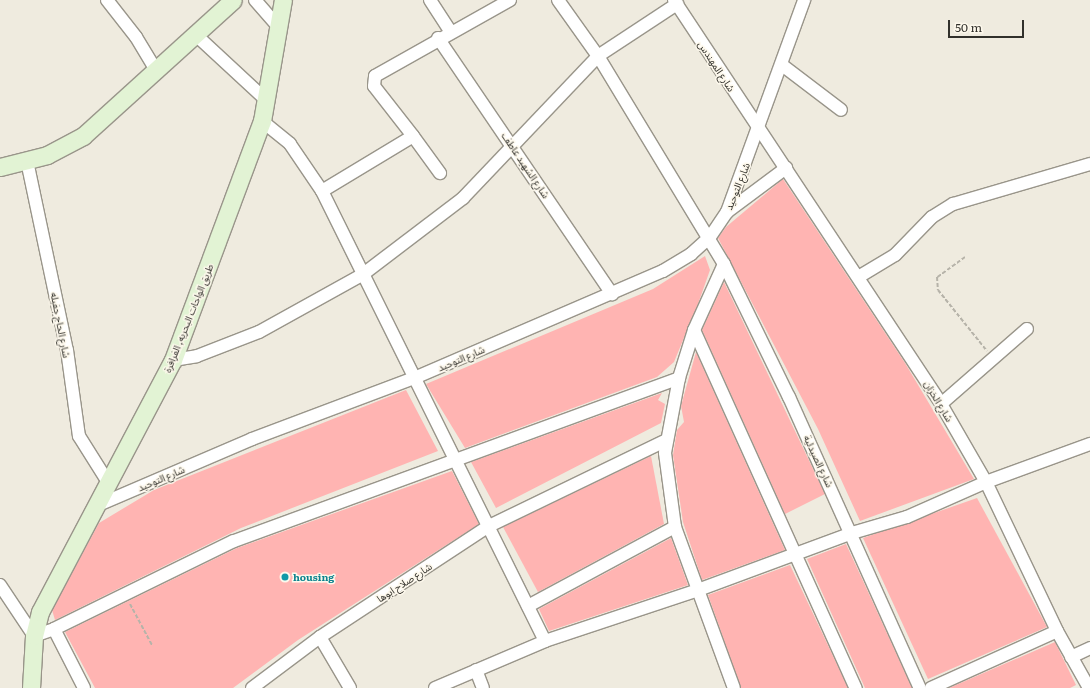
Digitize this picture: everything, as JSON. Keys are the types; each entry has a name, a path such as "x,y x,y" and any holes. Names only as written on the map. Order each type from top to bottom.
{"main road":[{"path":"0,167 27,161 83,136 155,69 197,36 233,0"},
{"name":"طريق الواحات البحريه, الفرافرة","path":"31,688 34,636 40,612 173,360 262,121 283,0"}],"street":[{"path":"107,0 136,37 155,69"},
{"path":"255,0 278,26"},
{"path":"430,0 451,32"},
{"path":"440,174 372,78 438,38 510,0"},
{"name":"شارع الصيدلية","path":"558,0 598,56 710,237 852,533 920,688"},
{"name":"شارع التوحيد","path":"96,506 259,436 412,379 663,271 710,237 727,212 759,132 804,0"},
{"path":"173,360 197,356 259,332 362,275 463,198 512,143 598,56 675,2"},
{"name":"شارع المهندس","path":"675,2 759,132"},
{"path":"197,36 266,100"},
{"name":"شارع الشهيد عاطف","path":"438,38 512,143 612,294"},
{"path":"782,65 841,110"},
{"path":"262,121 290,144 322,191 412,379 456,458 545,640"},
{"name":"شارع الخزان","path":"759,132 786,168 860,276 941,404 986,482 1057,631 1089,688"},
{"path":"322,191 412,136"},
{"name":"شارع الحاج جفيله","path":"27,161 67,350 79,436 108,482"},
{"path":"860,276 895,255 932,217 953,204 1090,164"},
{"path":"727,212 786,168"},
{"path":"724,264 694,330 679,378 665,441 666,473 675,527 734,688"},
{"path":"941,404 994,360 1027,329"},
{"path":"694,330 856,688"},
{"path":"0,585 34,636 54,629 214,549 456,458 679,378"},
{"name":"شارع صلاح ابوها","path":"252,688 320,637 489,526 665,441"},
{"path":"435,688 545,640 698,590 852,533 934,507 986,482 1090,444"},
{"path":"528,606 675,527"},
{"path":"54,629 84,688"},
{"path":"931,688 1057,631"},
{"path":"320,637 350,688"},
{"path":"1071,657 1090,648"},
{"path":"476,670 483,688"}],"path":[{"path":"965,257 937,278 938,290 994,360"},
{"path":"124,594 152,645"}],"building":[{"path":"783,179 905,363 974,479 860,521 818,429 718,238 726,227"},
{"path":"705,256 710,270 698,304 674,362 657,377 465,448 426,384 653,289"},
{"path":"724,282 825,494 785,514 702,330"},
{"path":"696,352 785,550 702,580 683,522 673,455 677,430 684,422 681,406"},
{"path":"406,390 438,451 241,528 55,620 52,610 99,523 154,490"},
{"path":"662,393 658,400 665,404 661,423 496,508 471,462"},
{"path":"651,456 664,524 538,592 503,527"},
{"name":"housing","path":"452,471 479,524 298,640 233,688 95,688 65,632 237,548"},
{"path":"977,498 1047,627 928,679 863,538"},
{"path":"671,538 688,585 549,631 539,609"},
{"path":"846,544 912,688 865,688 807,559"},
{"path":"790,565 848,688 741,688 708,595"},
{"path":"1055,642 1076,685 1070,688 949,688"}],"place":[{"name":"housing","path":"285,577"}]}
